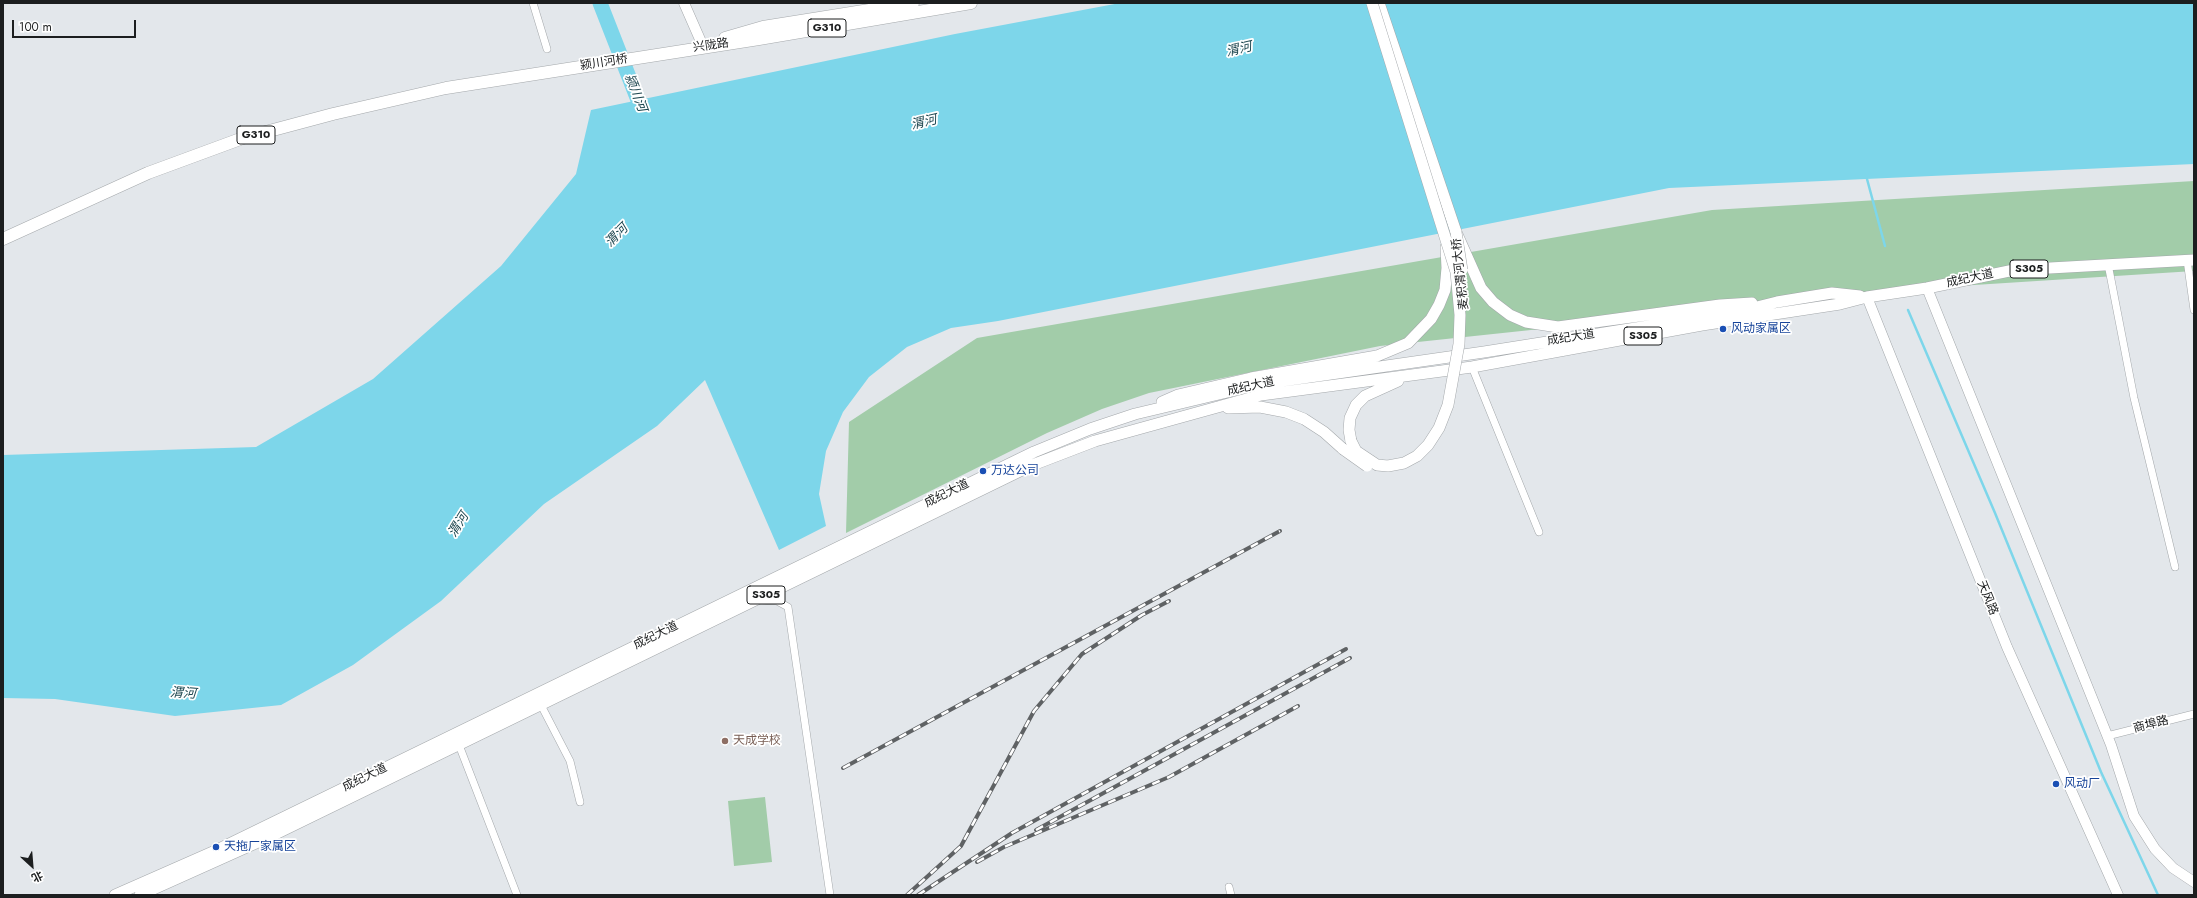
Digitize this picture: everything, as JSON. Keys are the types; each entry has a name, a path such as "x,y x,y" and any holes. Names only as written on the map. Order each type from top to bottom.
{"highway":[{"name":"兴陇路","path":"683,50 763,27 913,3"},
{"name":"兴陇路","path":"683,50 971,3"},
{"name":"颍川河桥","path":"3,239 148,173 243,138 333,114 446,88 683,50"}],"main road":[{"path":"684,3 705,44"},
{"path":"691,3 705,44"},
{"name":"麦积渭河大桥","path":"1372,3 1451,232 1459,294 1459,344 1448,404 1439,428 1428,445 1417,456 1404,463 1388,466 1377,465 1356,451 1351,441 1349,430 1350,418 1356,405 1365,396 1379,388 1419,374"},
{"name":"麦积渭河大桥","path":"1204,410 1260,407 1286,412 1304,419 1324,432 1343,449 1366,466 1380,471 1392,472 1403,470 1424,458 1440,436 1449,417 1456,395 1465,340 1463,279 1451,232 1380,3"},
{"path":"1451,232 1481,288 1510,315 1526,322 1558,327 1720,305 1777,302"},
{"path":"1135,414 1178,395 1251,378 1377,356 1408,342 1431,319 1445,290 1451,232"},
{"name":"成纪大道","path":"140,895 267,838 757,600 895,531 1061,452 1261,395 1472,367 1702,325 1840,304 1867,297 1927,288 2014,270 2190,260"},
{"path":"1927,288 2107,736 2134,816 2155,849 2173,868 2194,882"},
{"name":"成纪大道","path":"115,895 215,851 1034,452 1090,429 1135,414 1261,384 1484,352 1737,312 1777,302 1832,293 1867,297"},
{"name":"天风路","path":"1867,297 2007,648 2118,895"}],"street":[{"path":"533,3 547,49"},
{"path":"2190,260 2194,310"},
{"path":"2108,264 2134,398 2175,567"},
{"path":"1472,367 1539,532"},
{"path":"757,600 777,601 788,607 830,895"},
{"path":"541,705 570,761 580,802"},
{"name":"商埠路","path":"2107,736 2194,714"},
{"path":"459,745 517,895"},
{"path":"1229,887 1232,895"}],"green space":[{"path":"2194,181 2194,271 1927,288 1380,346 1149,393 1102,409 1047,433 846,533 849,422 977,338 1712,210"},
{"path":"765,797 772,862 734,866 728,801"}],"water":[{"name":"渭河","path":"1120,3 2194,3 2194,164 1669,188 998,321 951,328 907,347 869,377 843,412 826,451 819,494 826,526 779,550 705,380 657,426 544,504 441,601 353,665 281,705 175,716 55,699 3,698 3,455 256,447 373,379 501,266 576,174 591,110 955,34"}],"waterway":[{"name":"颍川河","path":"600,3 645,118"},
{"path":"1867,179 1885,246"},
{"path":"1908,310 1995,513 2101,772 2158,895"}],"railway":[{"path":"843,768 1280,531"},
{"path":"907,895 961,846 1034,711 1082,654 1142,615 1169,601"},
{"path":"918,895 1012,833 1346,649"},
{"path":"1036,830 1350,658"},
{"path":"977,862 1004,847 1169,777 1298,706"}],"place":[{"name":"风动家属区","path":"1723,329"},
{"name":"万达公司","path":"983,471"},
{"name":"天成学校","path":"725,741"},
{"name":"风动厂","path":"2056,784"},
{"name":"天拖厂家属区","path":"216,847"}]}
